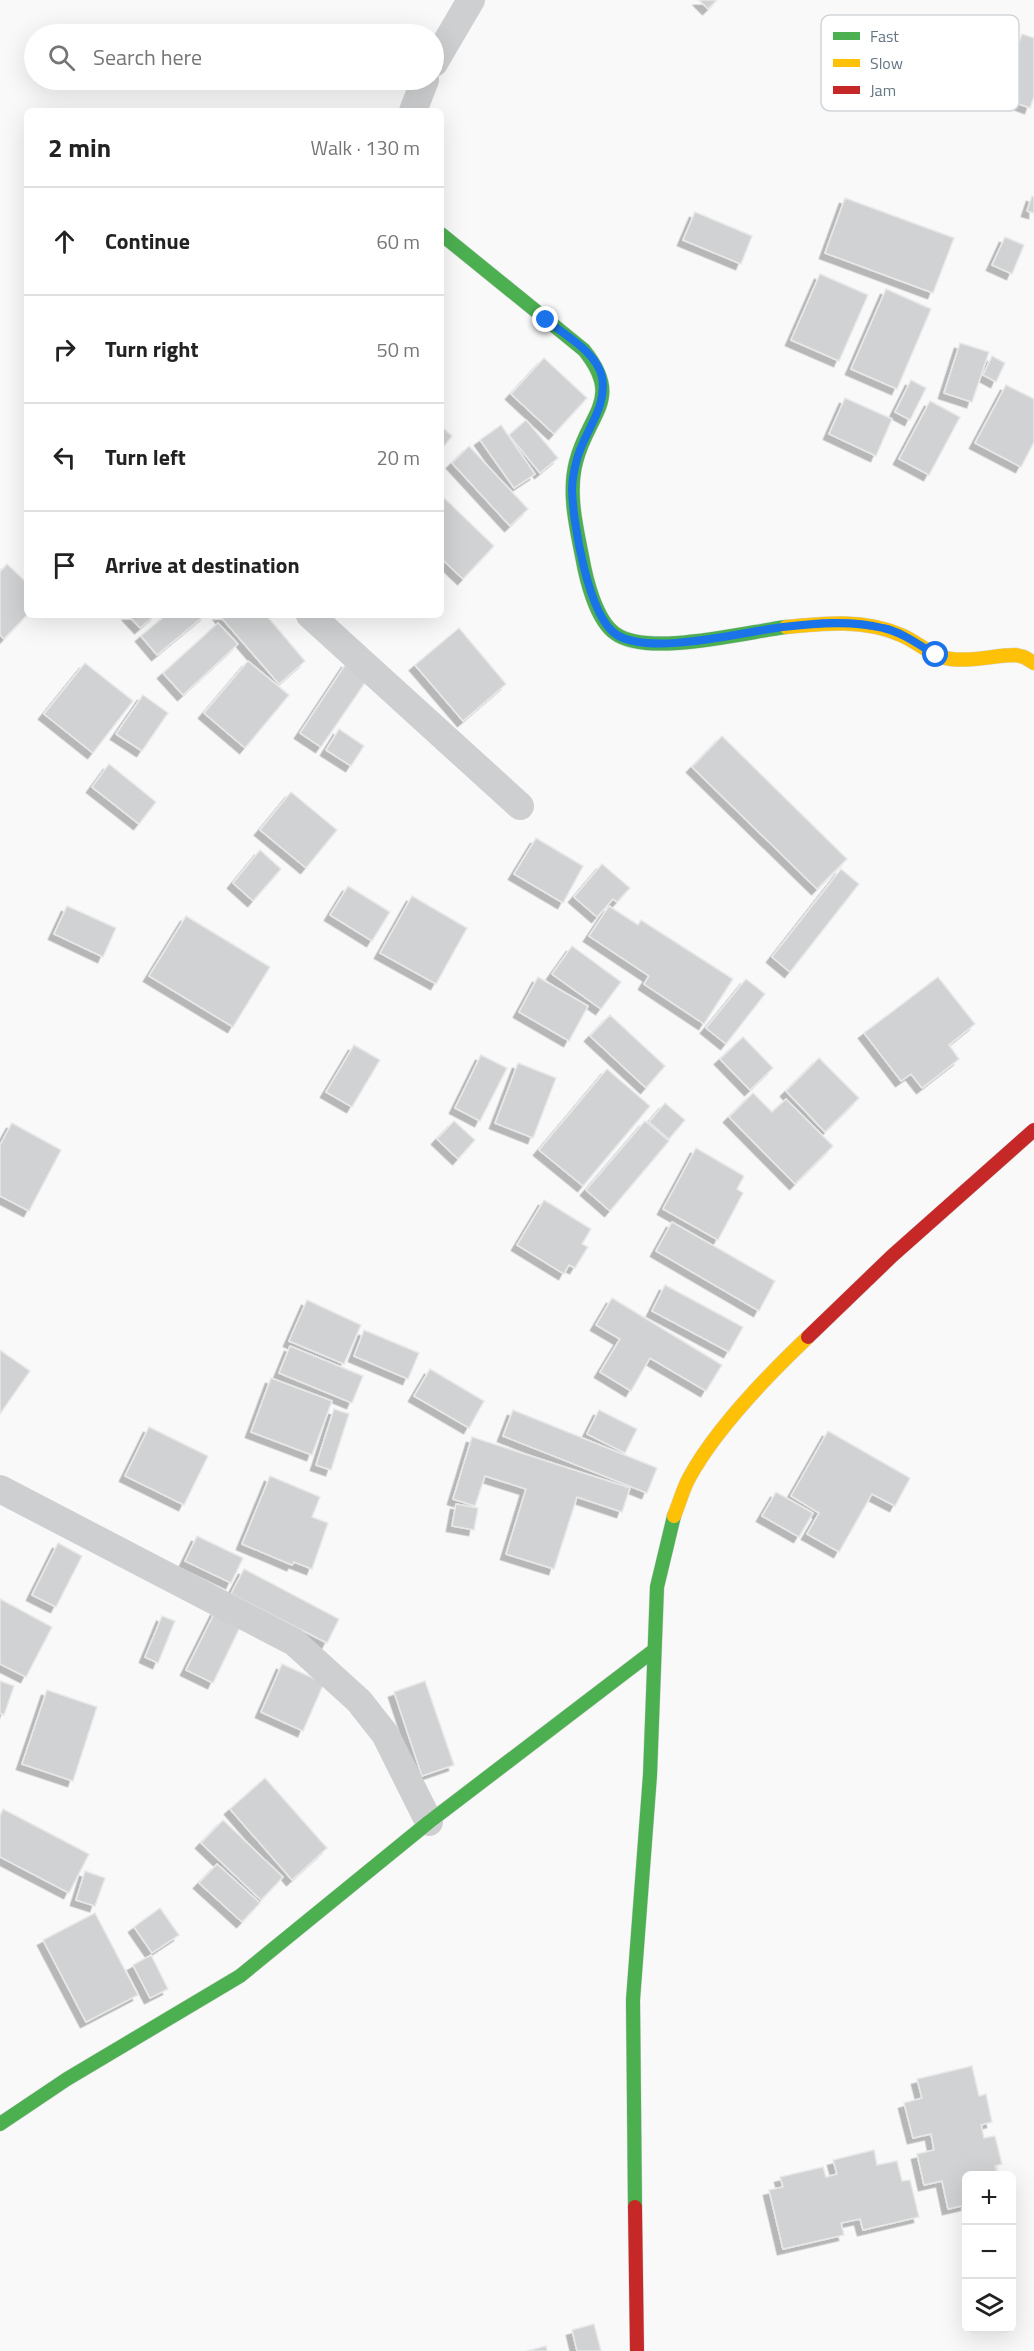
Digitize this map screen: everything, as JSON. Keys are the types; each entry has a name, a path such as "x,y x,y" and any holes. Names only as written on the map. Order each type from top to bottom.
{"street":[{"path":"444,46 471,0"},
{"path":"414,108 421,90"},
{"path":"444,236 584,350 598,364 603,395 598,412 576,459 572,487 583,567 604,619 616,634 637,642 669,643 784,627 841,624 883,628 902,635 936,655 951,659 1022,656 1034,663"},
{"path":"313,618 520,806"},
{"path":"637,2351 633,2000 650,1775 657,1587 670,1528 689,1478 719,1434 775,1369 900,1249 1034,1130"},
{"path":"0,1489 294,1642 359,1701 385,1734 429,1822"},
{"path":"0,2124 68,2079 240,1976 429,1822 654,1651"}],"building":[{"path":"699,0 717,0 708,9"},
{"path":"1022,34 1034,38 1034,96 1030,108 1019,104 1019,43"},
{"path":"1032,196 1034,197 1034,213 1027,211"},
{"path":"845,198 954,238 933,293 825,253"},
{"path":"695,212 752,236 741,264 683,240"},
{"path":"1005,237 1024,245 1012,274 992,265"},
{"path":"820,274 868,295 839,361 791,340"},
{"path":"886,289 931,309 897,389 851,369"},
{"path":"960,343 989,352 972,402 944,393"},
{"path":"992,356 1005,363 996,382 983,375"},
{"path":"544,358 587,398 554,434 511,394"},
{"path":"911,380 926,388 910,420 895,412"},
{"path":"1006,385 1034,399 1034,442 1021,467 975,443"},
{"path":"845,398 892,419 876,456 829,434"},
{"path":"930,401 960,417 929,475 899,459"},
{"path":"526,420 558,458 540,473 509,435"},
{"path":"501,425 535,474 514,488 480,440"},
{"path":"444,429 452,436 444,446"},
{"path":"469,446 528,509 510,526 452,463"},
{"path":"444,498 494,546 463,579 444,561"},
{"path":"7,564 24,580 24,618 4,639 0,635 0,572"},
{"path":"131,618 152,618 140,628"},
{"path":"162,618 201,618 157,655 141,636"},
{"path":"222,618 269,618 305,661 279,684"},
{"path":"218,623 238,644 183,695 163,673"},
{"path":"459,628 506,684 463,721 415,665"},
{"path":"248,661 289,695 245,748 204,713"},
{"path":"347,662 369,677 321,747 300,733"},
{"path":"85,663 133,701 93,753 44,714"},
{"path":"143,695 168,713 142,751 116,734"},
{"path":"339,729 364,746 351,766 326,750"},
{"path":"722,736 847,859 817,889 692,767"},
{"path":"109,764 156,802 139,824 92,787"},
{"path":"291,792 337,830 306,868 260,830"},
{"path":"536,838 583,866 563,903 514,874"},
{"path":"260,850 281,869 253,901 233,883"},
{"path":"602,864 630,888 617,902 613,899 597,917 574,897"},
{"path":"841,869 859,884 790,972 772,957"},
{"path":"348,886 390,912 372,941 330,915"},
{"path":"412,896 467,928 436,984 380,953"},
{"path":"67,906 116,928 103,957 54,934"},
{"path":"609,906 638,925 641,920 733,979 704,1024 644,984 649,976 589,936"},
{"path":"186,916 270,967 233,1027 149,976"},
{"path":"572,946 621,982 601,1009 552,974"},
{"path":"538,977 588,1006 569,1041 519,1012"},
{"path":"938,977 975,1024 949,1045 959,1059 922,1088 911,1074 901,1081 864,1033"},
{"path":"746,979 765,994 726,1044 706,1028"},
{"path":"610,1015 665,1066 646,1088 590,1036"},
{"path":"743,1037 773,1068 750,1090 720,1059"},
{"path":"354,1045 380,1060 352,1107 326,1092"},
{"path":"481,1055 507,1068 480,1121 455,1108"},
{"path":"819,1058 859,1098 825,1132 786,1091"},
{"path":"518,1063 556,1078 533,1138 495,1123"},
{"path":"607,1069 650,1106 583,1186 539,1150"},
{"path":"753,1093 772,1112 786,1099 833,1146 795,1184 729,1117"},
{"path":"665,1103 685,1120 669,1139 649,1122"},
{"path":"454,1121 475,1140 458,1159 437,1139"},
{"path":"645,1121 669,1141 610,1211 586,1190"},
{"path":"12,1123 61,1150 29,1211 0,1196 0,1145"},
{"path":"696,1148 744,1176 737,1189 743,1193 718,1240 663,1209"},
{"path":"544,1200 591,1229 582,1244 588,1247 575,1268 569,1265 564,1274 517,1245"},
{"path":"672,1222 775,1281 759,1311 656,1251"},
{"path":"665,1285 743,1327 729,1352 652,1311"},
{"path":"612,1298 722,1365 706,1391 650,1358 631,1391 600,1372 620,1339 596,1325"},
{"path":"307,1300 361,1325 344,1364 289,1341"},
{"path":"364,1330 419,1353 408,1379 354,1356"},
{"path":"290,1346 363,1376 352,1403 279,1373"},
{"path":"0,1350 30,1371 0,1414"},
{"path":"430,1369 484,1401 469,1428 414,1396"},
{"path":"271,1378 332,1401 312,1455 251,1432"},
{"path":"334,1409 349,1414 331,1470 316,1465"},
{"path":"513,1410 657,1468 647,1493 503,1436"},
{"path":"599,1410 637,1429 625,1453 587,1434"},
{"path":"149,1427 208,1456 184,1505 125,1476"},
{"path":"828,1431 910,1478 895,1506 872,1494 839,1552 807,1534 819,1513 791,1496"},
{"path":"472,1437 630,1488 622,1512 577,1497 554,1569 506,1554 526,1489 485,1476 475,1506 453,1499"},
{"path":"270,1476 320,1497 312,1517 328,1523 312,1569 294,1562 292,1565 242,1544"},
{"path":"776,1492 813,1513 799,1537 762,1516"},
{"path":"456,1504 478,1508 474,1530 452,1526"},
{"path":"197,1536 243,1558 231,1583 185,1561"},
{"path":"58,1543 82,1556 56,1607 32,1595"},
{"path":"244,1569 339,1619 327,1643 231,1594"},
{"path":"0,1599 52,1627 26,1677 0,1664"},
{"path":"216,1610 242,1623 213,1683 186,1670"},
{"path":"162,1616 175,1621 158,1663 145,1657"},
{"path":"282,1664 324,1683 303,1731 261,1712"},
{"path":"0,1681 14,1686 4,1715 0,1713"},
{"path":"425,1681 454,1765 422,1776 394,1692"},
{"path":"47,1690 97,1707 73,1781 22,1764"},
{"path":"265,1778 327,1848 292,1880 230,1809"},
{"path":"3,1809 89,1854 69,1893 0,1857 0,1816"},
{"path":"223,1820 283,1877 261,1900 201,1843"},
{"path":"217,1864 260,1903 242,1922 199,1883"},
{"path":"85,1871 105,1878 95,1906 76,1900"},
{"path":"160,1908 179,1935 152,1953 134,1927"},
{"path":"95,1913 138,1995 86,2022 43,1940"},
{"path":"151,1955 168,1989 150,1998 133,1965"},
{"path":"972,2066 979,2096 986,2094 992,2122 981,2125 984,2138 995,2136 1002,2164 995,2166 996,2171 962,2171 962,2206 948,2209 942,2181 924,2185 917,2154 934,2150 931,2134 913,2138 904,2103 922,2098 917,2079"},
{"path":"874,2150 877,2165 897,2161 902,2181 910,2180 919,2217 863,2230 860,2219 841,2223 844,2235 783,2249 769,2190 783,2187 780,2177 823,2167 826,2177 837,2174 833,2160"},
{"path":"594,2324 601,2351 577,2351 572,2330"},
{"path":"546,2346 547,2351 527,2351"}],"traffic: fast":[{"path":"444,236 584,350 596,367 601,382 600,406 581,445 574,474 573,497 577,533 589,587 598,610 609,628 631,641 674,643 786,627"},
{"path":"635,2207 633,2000 650,1775 657,1587 674,1516"},
{"path":"0,2124 67,2079 240,1976 429,1822 653,1651"}],"traffic: slow":[{"path":"786,627 830,624 873,626 901,635 944,658 967,660 1016,655 1034,663"},
{"path":"674,1516 689,1478 713,1440 759,1386 808,1337"}],"traffic: jam":[{"path":"808,1337 892,1256 1034,1130"},
{"path":"635,2207 637,2351"}],"route":[{"path":"546,320 598,364 602,378 603,395 598,412 576,459 572,487 573,508 583,567 592,594 604,619 616,634 637,642 669,643 784,627 841,624 883,628 902,635 936,655"}]}
